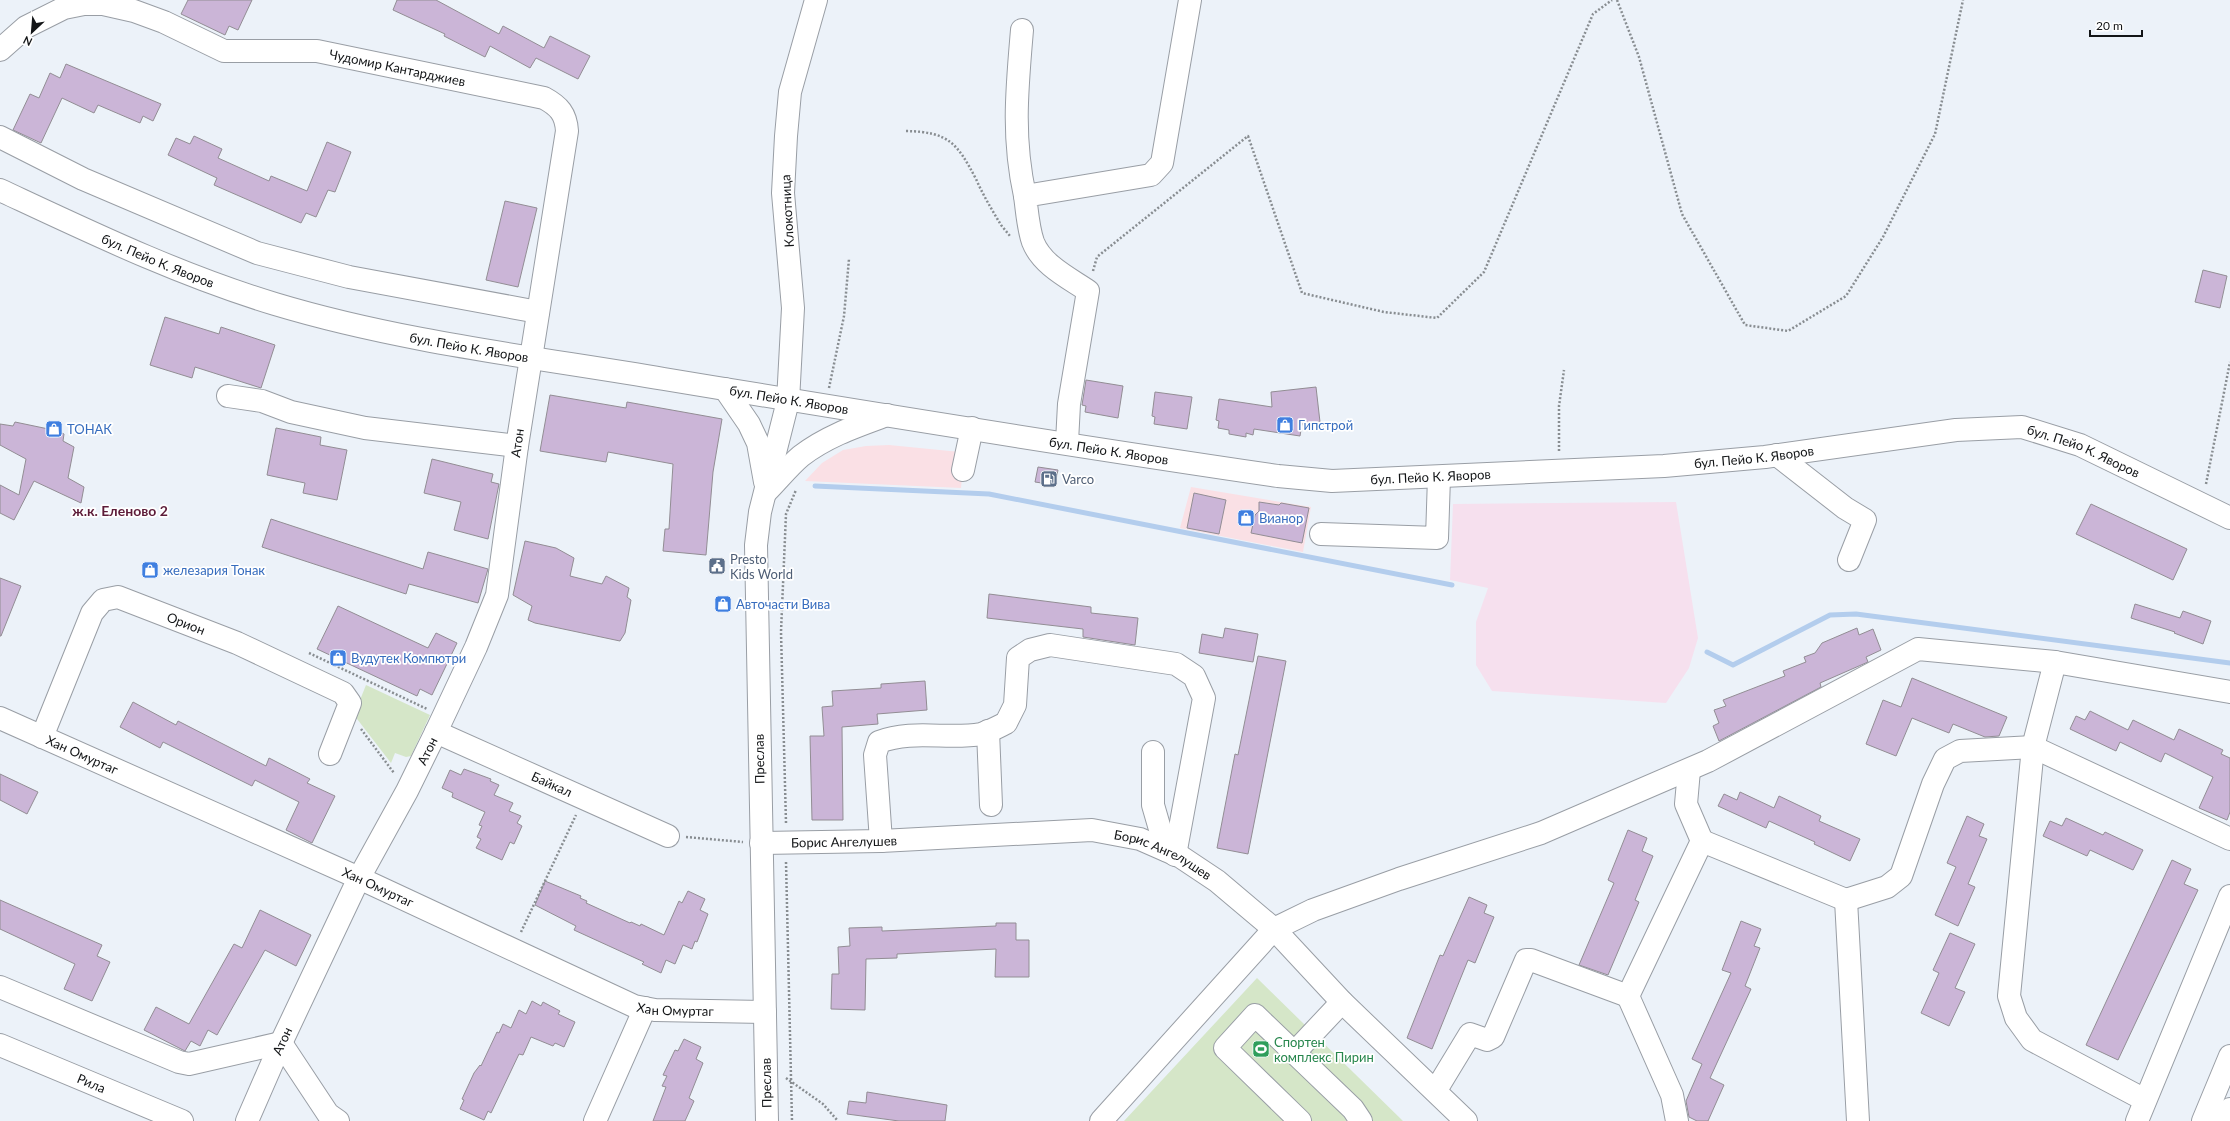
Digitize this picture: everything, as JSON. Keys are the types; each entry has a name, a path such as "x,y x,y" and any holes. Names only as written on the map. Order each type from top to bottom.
{"street":[{"name":"Клокотница","path":"788,401 793,308 783,193 786,136 790,92 816,0"},
{"path":"1025,196 1151,175 1158,170 1162,163 1168,132 1190,0"},
{"name":"Чудомир Кантарджиев","path":"0,50 26,27 64,8 84,4 103,4 134,11 164,22 224,51 317,52 544,98 555,104 563,112 567,131 531,357"},
{"path":"1022,30 1015,115 1016,142 1033,242 1054,268 1088,290 1069,404 1067,442"},
{"path":"0,137 83,179 257,253 349,277 538,312"},
{"name":"бул. Пейо К. Яворов","path":"0,190 163,265 276,304 380,331 788,401 888,414 1310,480 1332,481 1439,477 1664,466 1777,455 1956,430 2022,427 2080,446 2230,518"},
{"name":"Атон","path":"247,1121 281,1043 359,878 407,790 440,724 476,647 496,596 531,357"},
{"path":"725,389 749,424 758,443 767,491"},
{"path":"228,396 262,401 291,412 365,428 517,446"},
{"name":"Преслав","path":"767,1121 756,545 758,519 767,491 788,401"},
{"path":"767,491 801,457 820,444 839,433 888,414"},
{"path":"963,470 972,428"},
{"path":"1777,455 1845,508 1865,520 1849,560"},
{"path":"1321,534 1437,538 1439,477"},
{"name":"Орион","path":"42,737 92,613 103,600 118,597 236,643 330,685 348,698 350,703 347,711"},
{"path":"881,841 875,755 879,742 888,738 910,736 981,734 1006,723 1015,705 1018,658 1030,650 1050,645 1176,664 1194,676 1204,698 1170,852"},
{"path":"1101,1121 1274,929 1313,910 1399,878 1541,833 1708,762 1918,649 2054,662 2230,692"},
{"path":"2054,662 2034,747 2009,996 2016,1018 2032,1040 2145,1100"},
{"path":"330,754 347,711"},
{"name":"Хан Омуртаг","path":"0,718 359,878 615,998 645,1008 765,1012"},
{"name":"Байкал","path":"440,724 584,798 668,836"},
{"path":"988,731 991,805"},
{"path":"1689,770 1686,804 1702,841 1846,900 1888,887 1901,876 1933,784 1946,759 1960,751 2034,747 2230,839"},
{"path":"1153,752 1153,805 1170,852"},
{"name":"Борис Ангелушев","path":"761,843 881,841 1092,830 1140,839 1170,852 1217,881 1274,929 1342,1002 1436,1090 1466,1121"},
{"path":"1628,996 1702,841"},
{"path":"2136,1121 2230,896"},
{"path":"1846,900 1858,1121"},
{"path":"1436,1090 1470,1034 1487,1040 1493,1037 1526,960 1531,960 1628,996 1672,1095 1677,1121"},
{"path":"0,987 179,1062 189,1064 281,1043 328,1114 338,1121"},
{"path":"1294,1053 1342,1002"},
{"path":"594,1121 645,1008"},
{"path":"1300,1121 1225,1048 1255,1015 1352,1109 1361,1121"},
{"name":"Рила","path":"0,1045 182,1121"},
{"path":"2203,1121 2230,1056"},
{"path":"2225,1121 2230,1109"}],"path":[{"path":"1088,290 1096,257 1248,136 1302,293 1384,312 1436,318 1484,272 1593,14 1612,0"},
{"path":"1617,0 1639,57 1682,214 1745,325 1788,331 1846,296 1883,237 1936,134 1963,0"},
{"path":"906,131 924,131 936,135 960,149 1001,226 1015,241"},
{"path":"824,406 837,356 844,316 850,259"},
{"path":"2202,504 2230,362"},
{"path":"1559,472 1559,406 1564,370"},
{"path":"792,1121 781,632 786,514 798,485"},
{"path":"309,653 440,724"},
{"path":"347,711 407,790"},
{"path":"513,949 584,798"},
{"path":"668,836 761,843"},
{"path":"766,1064 823,1104 838,1121"}],"shaded area":[{"path":"889,445 960,452 964,457 961,488 805,481 822,463 843,450 866,446"},
{"name":"Вианор","path":"1191,487 1311,507 1303,552 1180,528"},
{"path":"1676,502 1698,638 1689,668 1666,703 1492,691 1476,665 1476,622 1488,588 1450,580 1453,504"}],"green space":[{"path":"366,685 430,715 411,756 406,757 395,753 391,763 354,715"},
{"name":"Спортен комплекс Пирин","path":"1257,978 1403,1121 1124,1121"}],"building":[{"path":"188,0 252,0 238,30 229,26 225,35 181,14"},
{"path":"397,0 436,0 499,34 503,26 544,48 550,36 590,56 578,79 536,58 530,68 490,46 485,57 444,36 445,34 393,10"},
{"path":"66,64 161,104 153,121 143,116 140,123 98,105 94,113 62,98 41,143 13,130 30,94 39,98 50,73 60,78"},
{"path":"194,136 222,149 218,158 269,181 271,176 307,191 327,142 351,152 335,192 328,190 316,217 306,213 301,223 214,185 217,178 168,155 176,138 190,144"},
{"path":"505,201 537,208 518,287 486,280"},
{"path":"2203,270 2227,276 2220,308 2195,302"},
{"path":"165,317 219,334 221,327 275,345 261,388 195,367 192,378 150,365"},
{"path":"1086,380 1123,386 1118,418 1085,412 1086,406 1082,405"},
{"path":"1316,387 1320,422 1302,424 1300,436 1254,429 1253,435 1246,433 1246,437 1229,434 1229,430 1218,428 1219,421 1216,420 1219,399 1272,407 1271,392"},
{"path":"1155,392 1192,397 1187,429 1154,424 1155,417 1152,416"},
{"path":"550,395 626,408 627,402 722,419 713,472 706,555 663,551 665,529 669,529 673,464 608,452 606,462 540,451"},
{"path":"15,422 58,431 64,434 63,441 74,447 68,478 84,487 81,503 34,481 14,520 0,513 0,485 19,495 26,459 0,445 0,424 13,426"},
{"path":"276,428 321,437 320,445 347,450 337,500 303,493 305,483 267,475"},
{"path":"432,459 493,474 491,482 499,484 488,539 454,530 461,502 424,493"},
{"path":"1038,467 1058,470 1055,485 1035,482"},
{"path":"1194,493 1226,500 1219,534 1187,528"},
{"path":"1259,502 1279,505 1281,503 1309,508 1302,543 1251,533 1255,515 1259,511"},
{"path":"2091,504 2187,549 2173,580 2076,534"},
{"path":"271,519 423,569 428,552 488,569 478,603 409,584 406,594 262,547"},
{"path":"525,541 556,548 574,558 570,576 602,584 606,576 629,588 627,597 631,600 625,633 620,641 535,623 528,620 532,606 513,595"},
{"path":"0,578 21,586 1,636 0,636"},
{"path":"989,594 1091,607 1091,613 1138,618 1135,645 1083,637 1083,629 987,618"},
{"path":"2135,604 2180,618 2183,611 2211,621 2203,644 2174,633 2175,632 2131,618"},
{"path":"338,606 428,648 436,633 457,643 432,695 420,689 417,696 317,649"},
{"path":"1225,628 1258,634 1253,662 1199,653 1202,634 1223,638"},
{"path":"1857,628 1859,635 1873,629 1881,650 1866,657 1868,662 1820,683 1821,687 1719,741 1713,726 1719,723 1714,710 1726,706 1723,700 1785,676 1783,671 1806,662 1804,657 1815,653 1822,643"},
{"path":"1258,656 1286,661 1248,854 1217,848 1235,754 1238,755"},
{"path":"1912,678 2007,717 1999,736 1985,737 1953,724 1949,733 1912,718 1896,756 1866,744 1883,700 1901,707"},
{"path":"925,681 927,710 877,714 878,724 842,727 843,820 812,820 810,736 824,736 822,707 833,706 832,691 881,688 881,684"},
{"path":"133,702 176,725 178,721 266,766 269,758 310,779 307,783 335,796 312,843 286,830 299,802 255,780 252,786 163,742 160,748 120,727"},
{"path":"2090,711 2128,730 2133,720 2174,740 2179,729 2223,750 2221,754 2230,758 2230,812 2227,820 2199,808 2213,777 2165,753 2161,762 2120,742 2116,751 2070,729 2076,716 2085,720"},
{"path":"464,769 491,779 490,781 499,785 494,795 513,803 509,811 521,816 517,823 522,826 514,844 510,842 502,860 476,848 481,839 477,837 482,826 479,825 485,812 452,797 453,793 442,788 450,770 461,775"},
{"path":"0,774 38,792 27,814 0,800"},
{"path":"1740,792 1774,808 1779,796 1821,816 1819,821 1860,839 1850,861 1814,844 1815,842 1769,821 1766,828 1718,806 1724,794 1737,800"},
{"path":"1967,816 1984,824 1979,836 1987,839 1968,884 1975,887 1958,926 1935,915 1956,867 1947,863"},
{"path":"2066,818 2103,835 2105,832 2143,850 2133,870 2090,850 2087,856 2043,836 2050,821 2062,826"},
{"path":"1628,830 1647,838 1642,851 1653,856 1635,900 1639,902 1608,975 1579,965 1614,883 1608,880"},
{"path":"2172,860 2191,869 2184,884 2198,890 2118,1060 2086,1045"},
{"path":"545,881 581,896 580,898 587,901 586,903 630,923 631,922 640,926 641,924 664,935 679,901 682,903 688,891 705,899 700,910 708,914 697,942 695,941 692,949 683,945 675,964 666,960 661,973 642,964 644,962 574,930 576,926 535,905"},
{"path":"1469,897 1487,905 1484,913 1494,917 1475,963 1468,960 1432,1049 1407,1038 1440,955 1443,956"},
{"path":"0,900 102,945 97,956 110,962 92,1001 64,989 75,964 0,929"},
{"path":"260,910 311,935 296,966 265,950 217,1035 208,1030 200,1046 191,1041 185,1051 144,1030 156,1007 189,1024 234,944 242,948"},
{"path":"1741,921 1761,929 1754,946 1760,948 1745,986 1751,989 1710,1078 1724,1085 1708,1121 1697,1121 1689,1117 1686,1101 1702,1064 1692,1059 1731,973 1722,970"},
{"path":"996,923 1016,923 1016,940 1029,940 1029,977 995,977 996,949 897,954 897,958 866,959 865,1010 831,1009 832,974 839,974 838,947 850,946 849,928 882,927 882,931 996,926"},
{"path":"1950,933 1975,944 1955,988 1965,992 1949,1026 1921,1013 1939,973 1933,970"},
{"path":"532,1001 541,1006 543,1002 560,1011 558,1014 575,1022 564,1047 555,1043 553,1046 531,1037 523,1055 519,1054 491,1113 488,1111 484,1120 460,1109 464,1100 462,1099 474,1073 480,1065 481,1066 497,1032 499,1033 503,1024 511,1028 519,1010 526,1014"},
{"path":"684,1039 701,1047 696,1059 703,1063 689,1098 694,1101 685,1121 653,1121 666,1087 662,1086 667,1076 663,1075 675,1050 678,1051"},
{"path":"867,1092 947,1105 945,1121 899,1121 847,1114 849,1101 866,1103"}],"waterway":[{"path":"815,486 989,494 1452,585"},
{"path":"1707,652 1733,665 1830,615 1856,614 2230,663"}],"place":[{"name":"Гипстрой","path":"1285,425"},
{"name":"ТОНАК","path":"54,429"},
{"name":"Varco","path":"1049,479"},
{"name":"Вианор","path":"1246,518"},
{"name":"Presto Kids World","path":"717,566"},
{"name":"железария Тонак","path":"150,570"},
{"name":"Авточасти Вива","path":"723,604"},
{"name":"Вудутек Компютри","path":"338,658"},
{"name":"Спортен комплекс Пирин","path":"1261,1049"}],"district":[{"name":"ж.к. Еленово 2","path":"120,511"}]}
